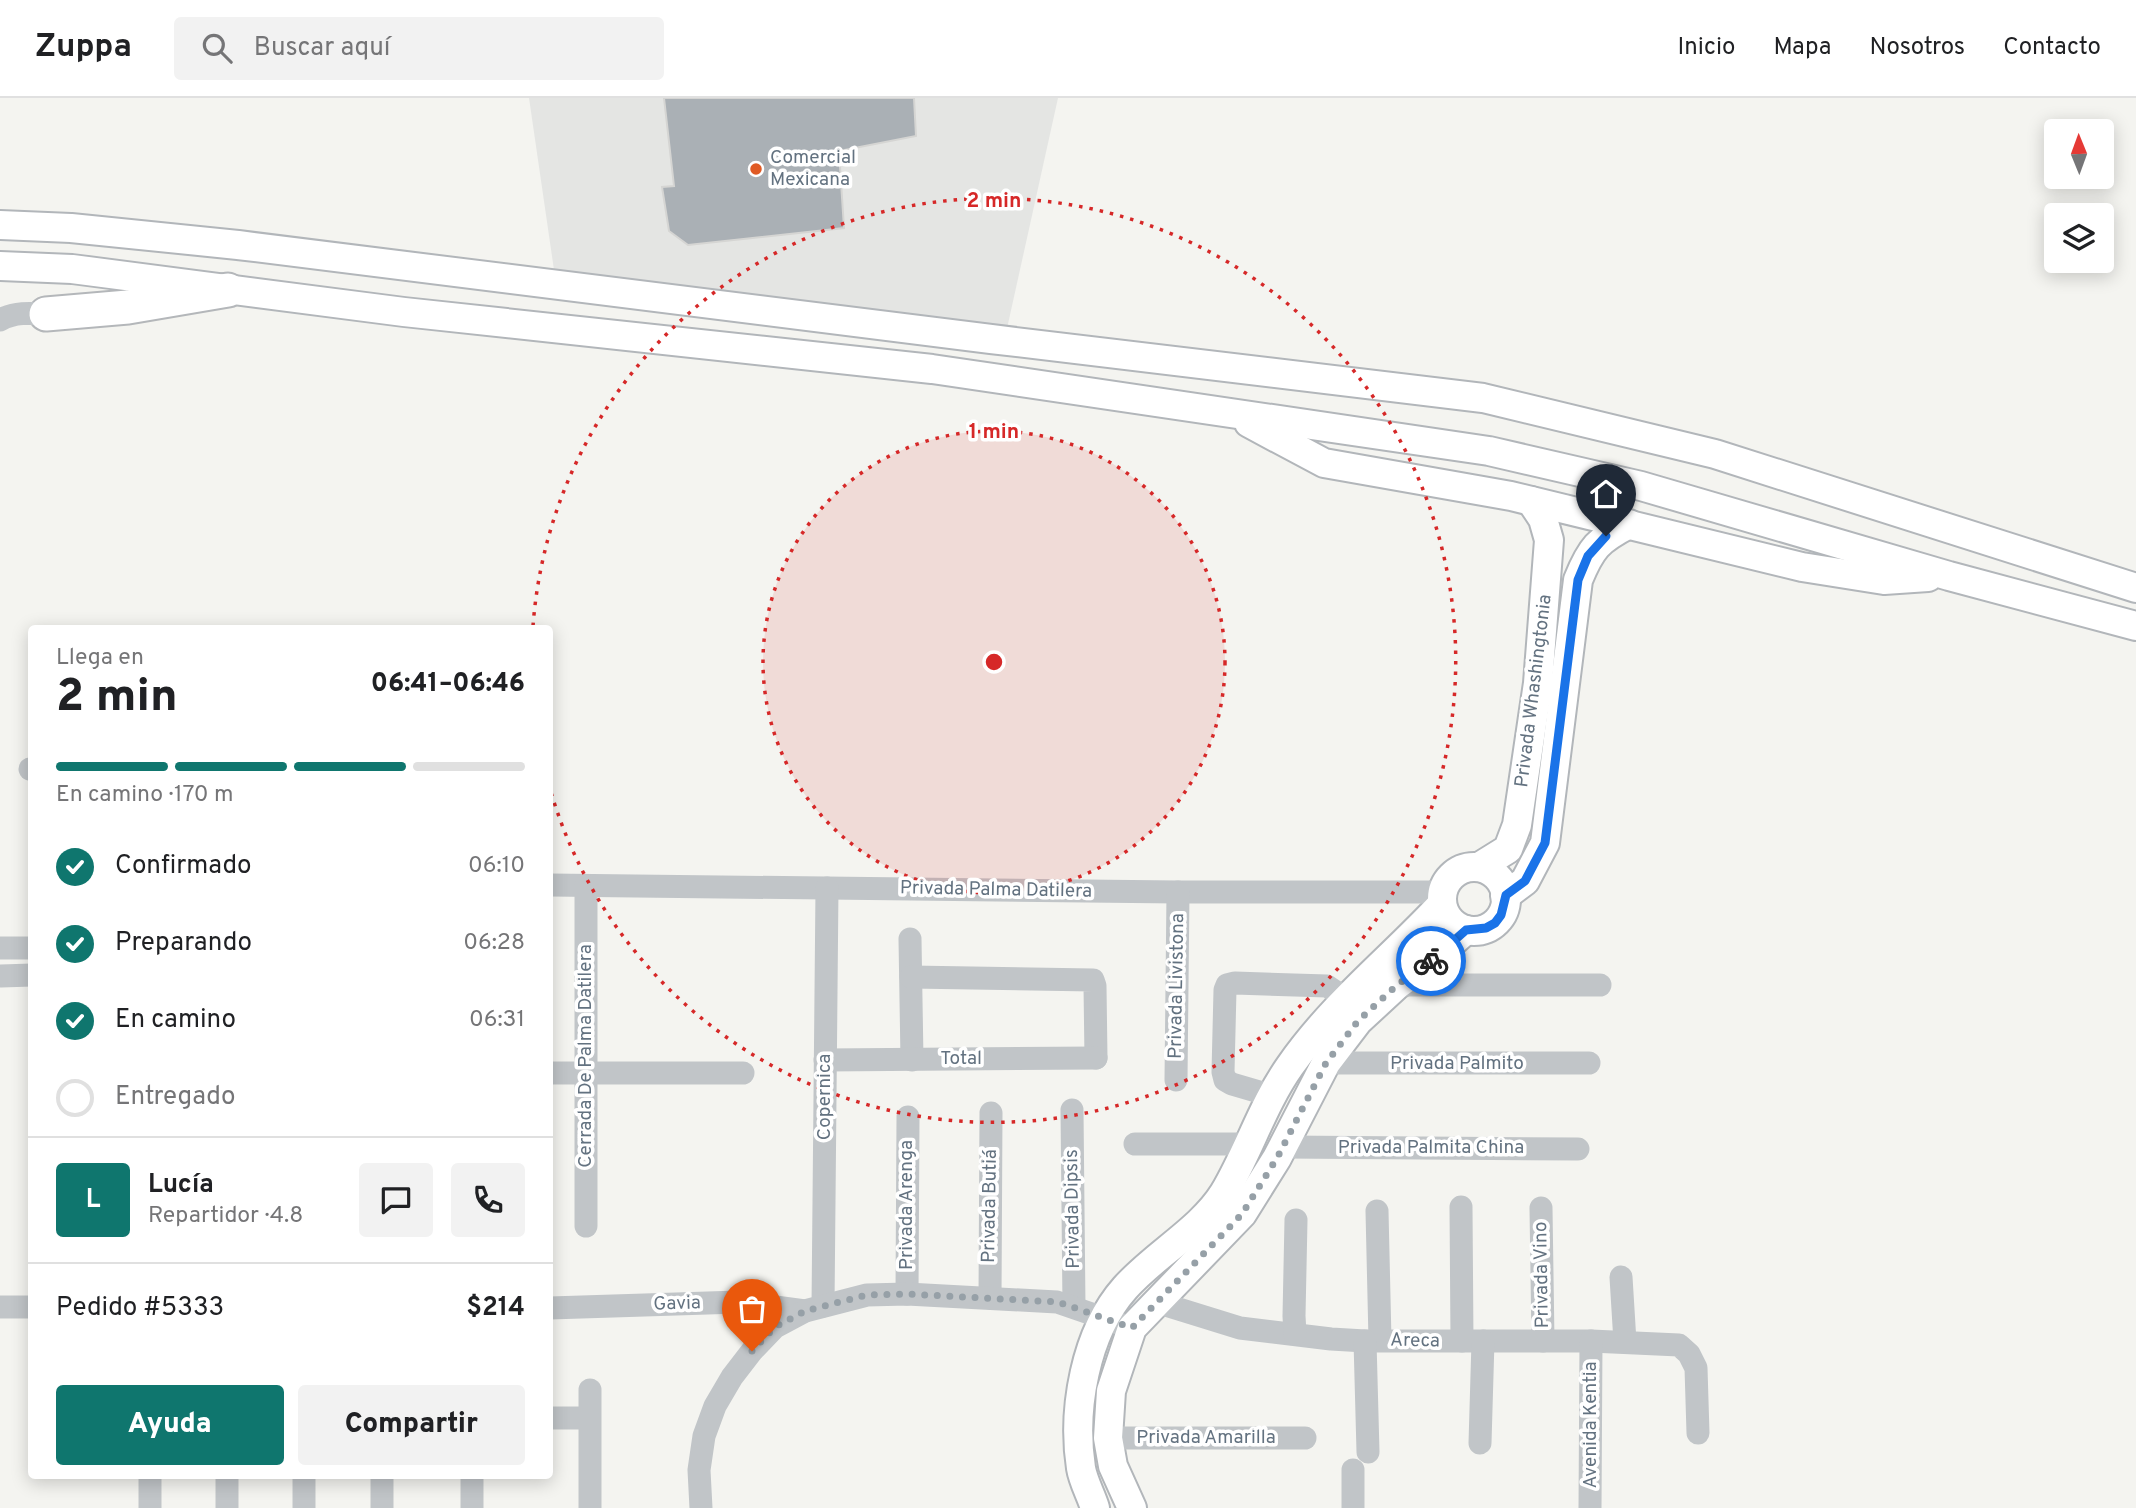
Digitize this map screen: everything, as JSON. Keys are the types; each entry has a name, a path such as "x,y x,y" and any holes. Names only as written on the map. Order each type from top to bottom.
{"highway":[{"path":"46,314 128,307 229,290"}],"main road":[{"path":"0,225 71,228 252,247 1483,398 1715,454 2136,588"},
{"path":"0,267 72,270 418,313 932,369 1489,451 1640,486 1949,576 2136,626"},
{"path":"1231,414 1324,463 1531,501 1802,567 1884,580 1949,576"},
{"name":"Privada Whashingtonia","path":"1479,867 1508,849 1517,825 1531,734 1538,683 1549,540 1544,519 1531,501"},
{"name":"Privada Whashingtonia","path":"1506,895 1525,881 1545,843 1578,580 1588,556 1606,536 1629,524"},
{"path":"1095,1508 1081,1470 1078,1413 1086,1365 1104,1317 1125,1288 1210,1212 1224,1192 1288,1068 1345,998 1418,930 1442,898 1447,881 1456,872 1467,867 1479,867 1489,871 1503,885 1506,895 1501,915 1495,923 1486,928 1466,930 1433,959 1397,985 1358,1021 1326,1063 1283,1147 1242,1214 1132,1328 1111,1391 1108,1438 1112,1466 1132,1508"},
{"path":"1442,898 1450,920 1466,930"}],"street":[{"path":"0,320 8,315 46,314"},
{"name":"Privada Palma Datilera","path":"553,885 1178,892 1442,898"},
{"name":"Cerrada De Palma Datilera","path":"586,886 586,1226"},
{"name":"Copernica","path":"814,1309 825,1060 827,888"},
{"name":"Privada Livistona","path":"1176,1080 1178,892"},
{"path":"910,939 912,1059"},
{"path":"0,948 28,947"},
{"path":"1,976 28,975"},
{"name":"Total","path":"825,1060 1103,1063 1093,980 911,977"},
{"path":"1273,1096 1225,1080 1224,990 1227,985 1327,986 1345,998"},
{"path":"1397,985 1600,985"},
{"name":"Privada Palmito","path":"1326,1063 1589,1063"},
{"path":"553,1073 743,1073"},
{"name":"Privada Dipsis","path":"1072,1110 1074,1307"},
{"name":"Privada Butiá","path":"989,1298 991,1113"},
{"name":"Privada Arenga","path":"907,1294 908,1117"},
{"path":"1135,1144 1249,1144"},
{"name":"Privada Palmita China","path":"1283,1147 1578,1149"},
{"path":"1461,1207 1480,1443"},
{"name":"Privada Vino","path":"1541,1208 1543,1341"},
{"path":"1368,1452 1377,1211"},
{"path":"1296,1220 1296,1335"},
{"path":"1621,1277 1625,1342"},
{"path":"701,1508 699,1470 705,1436 716,1406 732,1377 775,1327 814,1309 867,1295 907,1294 1058,1302 1132,1328"},
{"name":"Gavia","path":"553,1308 739,1302 814,1309"},
{"name":"Areca","path":"1156,1302 1240,1328 1296,1335 1372,1340 1591,1341 1679,1345 1689,1354 1696,1368 1698,1433"},
{"path":"0,1307 28,1307"},
{"name":"Avenida Kentia","path":"1590,1508 1591,1341"},
{"path":"590,1390 590,1508"},
{"path":"553,1418 589,1418"},
{"name":"Privada Amarilla","path":"1108,1438 1304,1438"},
{"path":"1353,1470 1353,1508"},
{"path":"150,1479 150,1508"},
{"path":"227,1479 227,1508"},
{"path":"304,1479 304,1508"},
{"path":"382,1479 382,1508"},
{"path":"472,1479 472,1508"}],"shaded area":[{"path":"529,98 1058,98 1006,333 554,270"}],"building":[{"name":"Comercial Mexicana","path":"664,98 914,98 916,136 839,151 844,228 688,245 669,231 662,187 674,186"}],"way so far":[{"path":"752,1351 775,1327 805,1311 867,1295 907,1294 1058,1302 1132,1328 1242,1214 1277,1158 1326,1063 1358,1021 1397,985 1431,961"}],"place":[{"name":"Comercial Mexicana","path":"756,169"}],"route":[{"path":"1431,961 1466,930 1486,928 1495,923 1505,905 1506,895 1525,881 1545,843 1578,580 1588,556 1606,536"}]}
